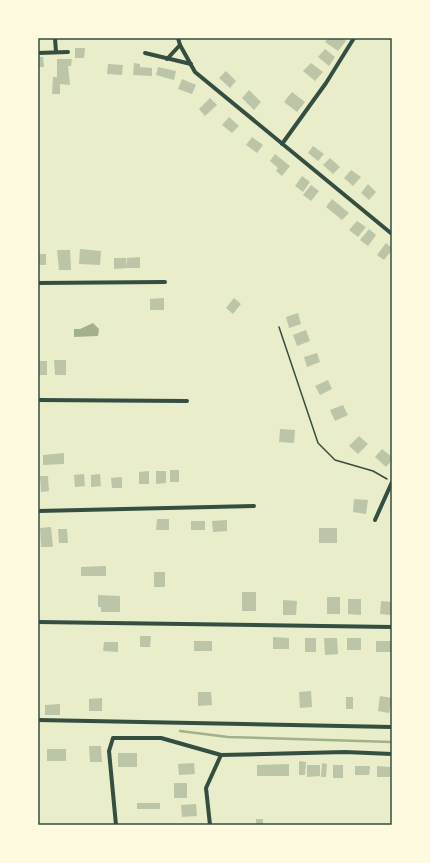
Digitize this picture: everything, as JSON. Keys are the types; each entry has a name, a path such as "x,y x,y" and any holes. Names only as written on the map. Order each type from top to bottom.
{"street":[{"path":"55,38 56,52"},
{"path":"178,38 180,45 195,72 392,234"},
{"path":"282,144 326,82 354,38"},
{"path":"167,59 180,45"},
{"path":"38,53 68,52"},
{"path":"145,53 191,64"},
{"path":"38,283 165,282"},
{"path":"38,400 187,401"},
{"path":"375,520 392,482"},
{"path":"38,511 254,506"},
{"path":"38,622 392,627"},
{"path":"38,720 392,727"},
{"path":"116,825 109,751 113,738 161,738 221,755 345,752 392,754"},
{"path":"210,825 206,788 221,755"}],"path":[{"path":"279,327 318,443 335,460 373,471 392,482"}],"shaded area":[{"path":"93,323 99,329 98,336 74,337 74,329 80,329"}],"building":[{"path":"328,38 342,38 346,41 338,51 325,42"},
{"path":"75,48 85,48 84,58 75,58"},
{"path":"325,49 335,57 329,66 318,57"},
{"path":"38,57 43,57 44,67 38,67"},
{"path":"57,59 72,59 71,66 68,66 70,85 60,84 60,94 52,94 53,77 57,77"},
{"path":"134,63 140,64 140,67 152,68 152,76 133,75"},
{"path":"311,63 323,72 315,81 303,71"},
{"path":"108,64 123,65 122,75 107,74"},
{"path":"158,67 176,71 174,80 156,75"},
{"path":"226,71 236,81 230,88 219,78"},
{"path":"182,79 196,85 192,94 178,89"},
{"path":"249,90 261,102 254,110 242,98"},
{"path":"292,92 305,102 297,112 284,102"},
{"path":"210,98 217,105 205,116 199,109"},
{"path":"229,117 239,126 232,133 222,125"},
{"path":"252,137 263,145 257,153 246,145"},
{"path":"313,146 324,154 318,161 308,153"},
{"path":"275,154 290,166 282,176 276,171 278,168 270,161"},
{"path":"330,158 340,167 333,174 323,165"},
{"path":"351,170 361,177 353,186 344,178"},
{"path":"302,176 310,182 303,192 295,186"},
{"path":"368,184 376,192 369,200 361,193"},
{"path":"311,185 319,191 311,201 303,195"},
{"path":"332,199 349,213 342,220 326,207"},
{"path":"357,221 366,227 358,237 349,230"},
{"path":"369,229 376,235 368,246 360,240"},
{"path":"386,243 392,248 392,250 384,260 377,255"},
{"path":"80,249 101,251 100,265 79,264"},
{"path":"57,250 70,250 71,270 59,270"},
{"path":"38,254 46,254 46,265 38,265"},
{"path":"140,257 140,268 127,268 127,258"},
{"path":"114,258 126,258 127,268 114,269"},
{"path":"164,298 164,310 150,310 150,299"},
{"path":"234,298 241,304 233,314 226,308"},
{"path":"298,313 301,324 289,328 286,317"},
{"path":"306,330 310,341 297,346 293,335"},
{"path":"317,353 320,362 307,367 304,357"},
{"path":"54,360 66,360 66,375 55,375"},
{"path":"38,361 47,361 47,375 38,375"},
{"path":"328,380 332,389 320,395 315,386"},
{"path":"343,405 348,415 335,421 330,410"},
{"path":"280,429 295,430 294,443 279,442"},
{"path":"359,436 368,444 358,454 349,446"},
{"path":"382,449 392,457 392,460 386,467 375,457"},
{"path":"64,453 64,464 43,465 43,455"},
{"path":"170,470 179,470 179,482 170,482"},
{"path":"149,471 149,484 139,484 139,472"},
{"path":"156,471 166,471 166,483 156,484"},
{"path":"84,474 85,486 75,487 74,475"},
{"path":"100,474 101,486 91,487 91,475"},
{"path":"40,476 48,476 49,491 41,492"},
{"path":"122,477 122,488 112,488 111,478"},
{"path":"354,499 368,500 366,514 353,512"},
{"path":"157,519 169,519 169,530 156,530"},
{"path":"227,520 227,531 213,532 212,521"},
{"path":"191,521 205,521 205,530 191,530"},
{"path":"51,527 53,547 41,547 40,528"},
{"path":"319,528 337,528 337,543 319,543"},
{"path":"58,529 67,529 68,543 59,543"},
{"path":"106,566 106,576 81,576 81,567"},
{"path":"154,572 165,572 165,587 154,587"},
{"path":"242,592 256,592 256,611 242,611"},
{"path":"98,595 120,596 120,612 101,612 101,607 98,607"},
{"path":"327,597 340,597 340,614 327,614"},
{"path":"348,599 361,599 361,615 348,614"},
{"path":"283,600 297,601 296,615 283,615"},
{"path":"381,601 392,602 392,615 380,614"},
{"path":"140,636 151,636 150,647 140,647"},
{"path":"273,637 289,638 289,649 273,649"},
{"path":"305,638 316,638 316,652 305,652"},
{"path":"324,638 337,638 338,654 325,655"},
{"path":"347,638 361,638 361,650 347,650"},
{"path":"194,641 212,641 212,651 194,651"},
{"path":"376,641 391,641 391,652 376,652"},
{"path":"104,642 118,642 118,652 103,651"},
{"path":"311,691 312,707 300,708 299,692"},
{"path":"198,692 211,692 212,705 198,706"},
{"path":"380,696 392,698 389,713 378,711"},
{"path":"346,697 353,697 353,709 346,709"},
{"path":"102,698 102,711 89,711 89,699"},
{"path":"60,704 60,715 45,715 45,705"},
{"path":"89,746 101,746 102,762 90,762"},
{"path":"47,749 66,749 66,761 47,761"},
{"path":"118,753 137,753 137,767 118,767"},
{"path":"299,761 306,762 305,775 299,775"},
{"path":"194,763 195,774 179,775 178,764"},
{"path":"322,763 327,764 326,777 321,777"},
{"path":"289,764 289,776 257,776 257,765"},
{"path":"307,765 320,765 320,776 307,777"},
{"path":"333,765 343,765 343,778 333,778"},
{"path":"355,766 370,766 369,775 355,775"},
{"path":"377,766 390,767 390,777 377,777"},
{"path":"174,783 187,783 187,798 174,798"},
{"path":"137,803 160,803 160,809 137,809"},
{"path":"196,804 197,816 182,817 181,805"},
{"path":"256,819 263,819 263,825 256,825"}],"waterway":[{"path":"180,731 228,737 392,742"}]}
